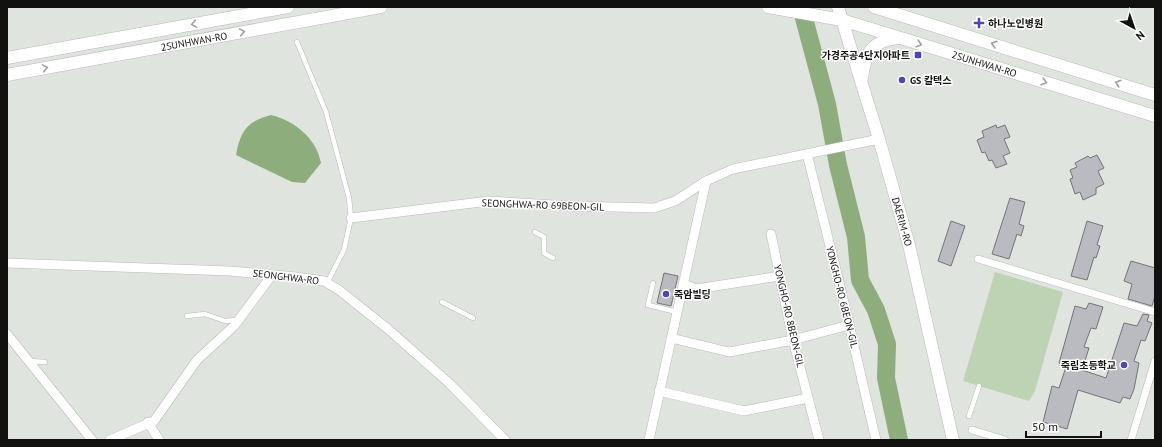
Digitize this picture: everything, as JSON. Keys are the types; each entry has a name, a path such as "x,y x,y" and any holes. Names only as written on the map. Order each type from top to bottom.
{"street":[{"name":"2SUNHWAN-RO","path":"7,58 288,7"},
{"name":"2SUNHWAN-RO","path":"7,75 382,7"},
{"name":"DAERIM-RO","path":"838,7 879,139 909,245 953,440"},
{"name":"2SUNHWAN-RO","path":"874,7 1155,95"},
{"name":"2SUNHWAN-RO","path":"771,8 842,20 1153,116"},
{"path":"861,82 865,60 874,47 888,40 902,38"},
{"name":"SEONGHWA-RO 69BEON-GIL","path":"351,218 489,200 570,206 654,208 675,201 706,181 733,169 879,139"},
{"name":"YONGHO-RO 6BEON-GIL","path":"807,154 876,440"},
{"path":"649,440 706,181"},
{"name":"YONGHO-RO 8BEON-GIL","path":"771,234 793,340 819,440"},
{"path":"978,259 1155,312"},
{"name":"SEONGHWA-RO","path":"7,263 272,275 296,277 327,283 339,290 388,329 449,383 505,440"},
{"path":"110,440 148,422 154,421 197,360 239,319 272,275"},
{"path":"683,284 696,289 780,276"},
{"path":"671,338 729,352 793,340 849,326"},
{"path":"7,334 92,440"},
{"path":"1131,440 1155,361"},
{"path":"660,391 744,411 808,398"},
{"path":"148,422 159,440"},
{"path":"972,430 1005,440"}],"lane":[{"path":"297,42 326,112 348,198 351,218 344,250 327,283"},
{"path":"535,232 544,237 544,253 553,258"},
{"path":"653,283 648,304 677,312"},
{"path":"442,302 473,318"},
{"path":"187,316 205,314 232,322 239,319"},
{"path":"28,360 45,362"},
{"path":"969,416 979,386"}],"shaded area":[{"path":"271,115 296,126 309,138 318,154 321,163 305,183 292,182 236,155 240,139 246,128 256,120"},
{"path":"995,272 1063,292 1035,391 1029,401 963,381"}],"building":[{"path":"996,125 997,128 1005,125 1010,137 1004,139 1010,153 1003,156 1007,164 996,168 992,160 989,161 985,152 982,153 977,140 984,137 982,131"},
{"path":"1097,155 1104,168 1098,171 1104,184 1096,188 1096,194 1083,200 1080,192 1075,194 1070,179 1073,178 1070,170 1077,167 1075,163 1088,156 1090,158"},
{"path":"1010,198 1025,202 1019,224 1024,226 1021,236 1017,234 1009,259 992,254"},
{"path":"951,221 965,226 951,266 938,261"},
{"path":"1087,221 1103,226 1097,245 1100,246 1096,258 1094,257 1087,280 1071,276"},
{"path":"1131,261 1155,268 1155,296 1152,306 1128,299 1132,284 1124,281"},
{"name":"죽암빌딩","path":"664,273 678,276 671,306 657,303"},
{"name":"죽림초등학교","path":"1089,303 1103,307 1096,329 1091,328 1084,347 1089,348 1082,370 1106,378 1124,323 1137,326 1143,314 1149,315 1147,321 1152,323 1145,341 1141,340 1134,361 1139,363 1134,389 1130,399 1123,397 1120,403 1078,390 1067,429 1043,422 1052,386 1059,388 1066,367 1059,363 1075,306 1086,309"}],"waterway":[{"path":"801,7 827,104 838,165 856,237 860,280 876,310 887,344 886,378 899,440"}],"place":[{"name":"하나노인병원","path":"979,23"},
{"name":"가경주공4단지아파트","path":"918,55"},
{"name":"GS 칼텍스","path":"902,80"},
{"name":"죽암빌딩","path":"666,294"},
{"name":"죽림초등학교","path":"1124,365"}]}
